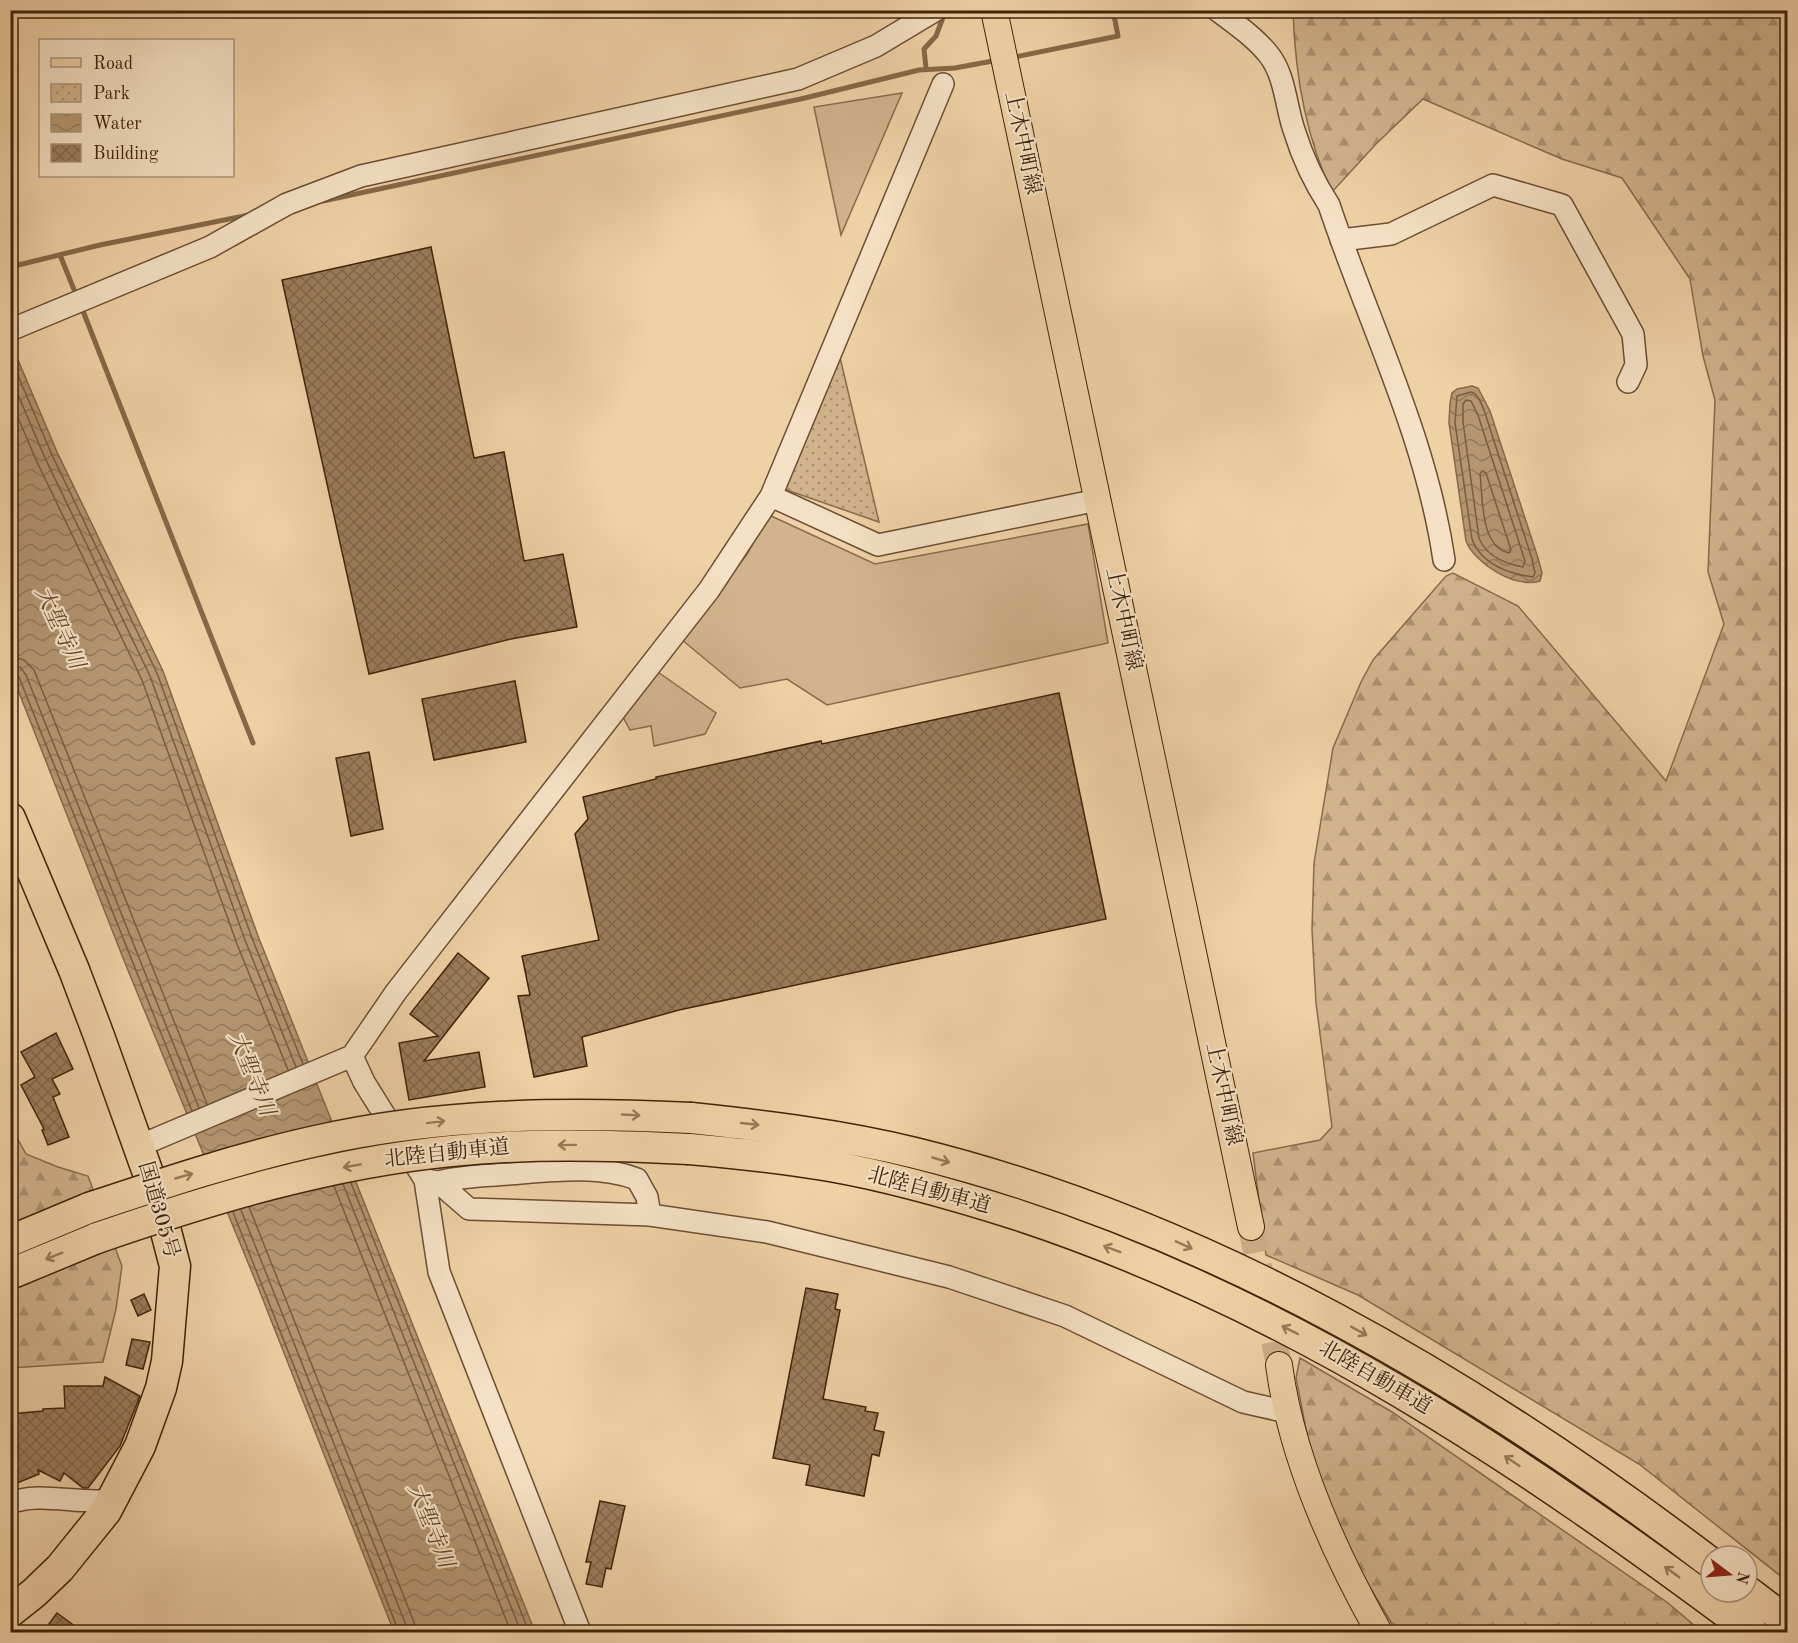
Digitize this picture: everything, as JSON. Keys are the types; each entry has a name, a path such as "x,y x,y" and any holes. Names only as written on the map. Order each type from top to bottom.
{"highway":[{"name":"国道305号","path":"10,818 148,1143 158,1201 175,1266 167,1361 161,1388 140,1446 106,1511 60,1568 10,1612"},
{"name":"北陸自動車道","path":"10,1241 89,1208 177,1178 246,1158 317,1140 452,1120 529,1114 609,1114 765,1125 840,1137 916,1153 1074,1201 1166,1237 1234,1267 1324,1312 1410,1360 1502,1417 1699,1554"},
{"name":"北陸自動車道","path":"10,1274 97,1238 248,1189 377,1161 451,1151 606,1144 760,1155 832,1166 908,1183 1062,1230 1146,1262 1224,1297 1308,1339 1392,1386 1485,1443 1582,1509 1752,1632"},
{"path":"1759,1600 1788,1622"}],"main road":[{"name":"上木中町線","path":"994,10 1251,1227"},
{"path":"1279,1365 1287,1412 1318,1506 1379,1632"}],"street":[{"path":"10,330 210,248 287,204 361,176 798,79 876,46 936,10"},
{"path":"1217,10 1249,35 1270,57 1279,75 1294,130 1316,185 1329,205 1419,454 1433,499 1444,560"},
{"path":"148,1143 352,1056 396,992 709,590 771,496 943,84"},
{"path":"1341,240 1391,234 1493,185 1562,205 1634,334 1636,365 1628,382"},
{"path":"771,496 878,544 1098,500"},
{"path":"352,1056 364,1082 432,1181 469,1209 650,1215 767,1233 949,1278 1065,1316 1243,1402 1287,1412"},
{"path":"432,1181 560,1170 621,1173 637,1179 647,1197 650,1215"},
{"path":"432,1181 439,1272 580,1632"},
{"path":"10,1503 32,1497 94,1503 112,1500"}],"green space":[{"path":"1293,11 1787,11 1787,1581 1759,1559 1759,1544 1740,1544 1639,1464 1358,1295 1266,1255 1253,1153 1320,1140 1332,1127 1316,1003 1312,930 1314,863 1333,748 1361,682 1373,660 1446,576 1453,573 1518,606 1666,781 1724,624 1708,572 1715,400 1703,356 1690,279 1622,178 1562,159 1423,99 1376,144 1332,192 1308,126 1296,57"},
{"path":"902,93 841,235 814,107"},
{"path":"838,349 879,522 781,488"},
{"path":"769,515 875,564 1088,524 1108,643 827,705 787,679 740,688 682,640 747,554"},
{"path":"658,672 716,713 705,734 654,746 651,726 630,730 623,717"},
{"path":"10,1125 26,1154 88,1176 122,1266 116,1309 103,1362 11,1368"},
{"path":"1300,1358 1392,1412 1668,1603 1702,1632 1397,1632 1354,1561 1333,1513 1309,1445 1296,1378"}],"water":[{"name":"大聖寺川","path":"10,341 57,452 163,671 258,936 535,1632 394,1632 258,1287 125,963 11,672"},
{"path":"1472,386 1478,388 1490,411 1538,558 1542,573 1540,581 1530,583 1497,573 1478,558 1466,541 1449,423 1452,393 1457,389"}],"building":[{"path":"431,247 474,458 504,452 524,561 563,554 577,627 511,639 369,674 282,280"},
{"path":"515,681 526,742 434,760 422,699"},
{"path":"1059,693 1106,919 679,1010 582,1037 587,1066 534,1077 518,996 530,995 522,956 599,940 575,834 588,819 583,797 656,779 656,777"},
{"path":"369,752 383,829 351,836 336,758"},
{"path":"458,953 489,978 424,1061 479,1052 485,1087 409,1100 399,1043 438,1036 410,1014"},
{"path":"56,1033 73,1069 52,1079 60,1094 53,1097 69,1137 48,1145 42,1130 44,1129 21,1085 35,1077 21,1052"},
{"path":"806,1288 838,1294 835,1309 840,1310 823,1399 866,1407 865,1411 878,1413 874,1430 884,1432 879,1456 872,1454 864,1496 806,1485 810,1465 773,1458"},
{"path":"144,1294 151,1310 138,1316 131,1300"},
{"path":"132,1339 150,1342 143,1369 126,1365"},
{"path":"105,1377 140,1396 120,1446 88,1488 83,1488 64,1473 60,1481 38,1470 39,1474 10,1486 10,1414 65,1408 64,1386 103,1386"},
{"path":"600,1501 625,1506 611,1569 606,1568 602,1587 586,1584 591,1562 586,1562"},
{"path":"57,1613 83,1632 43,1632"}],"waterway":[{"path":"1010,58 1118,36 1113,10"},
{"path":"926,68 924,49 936,36 945,12"},
{"path":"323,201 805,98 919,70 955,68 998,60"},
{"path":"10,267 100,245 249,215"},
{"path":"60,255 77,297"},
{"path":"81,306 253,743"}],"tunnel":[{"path":"1251,1227 1279,1365"}]}
